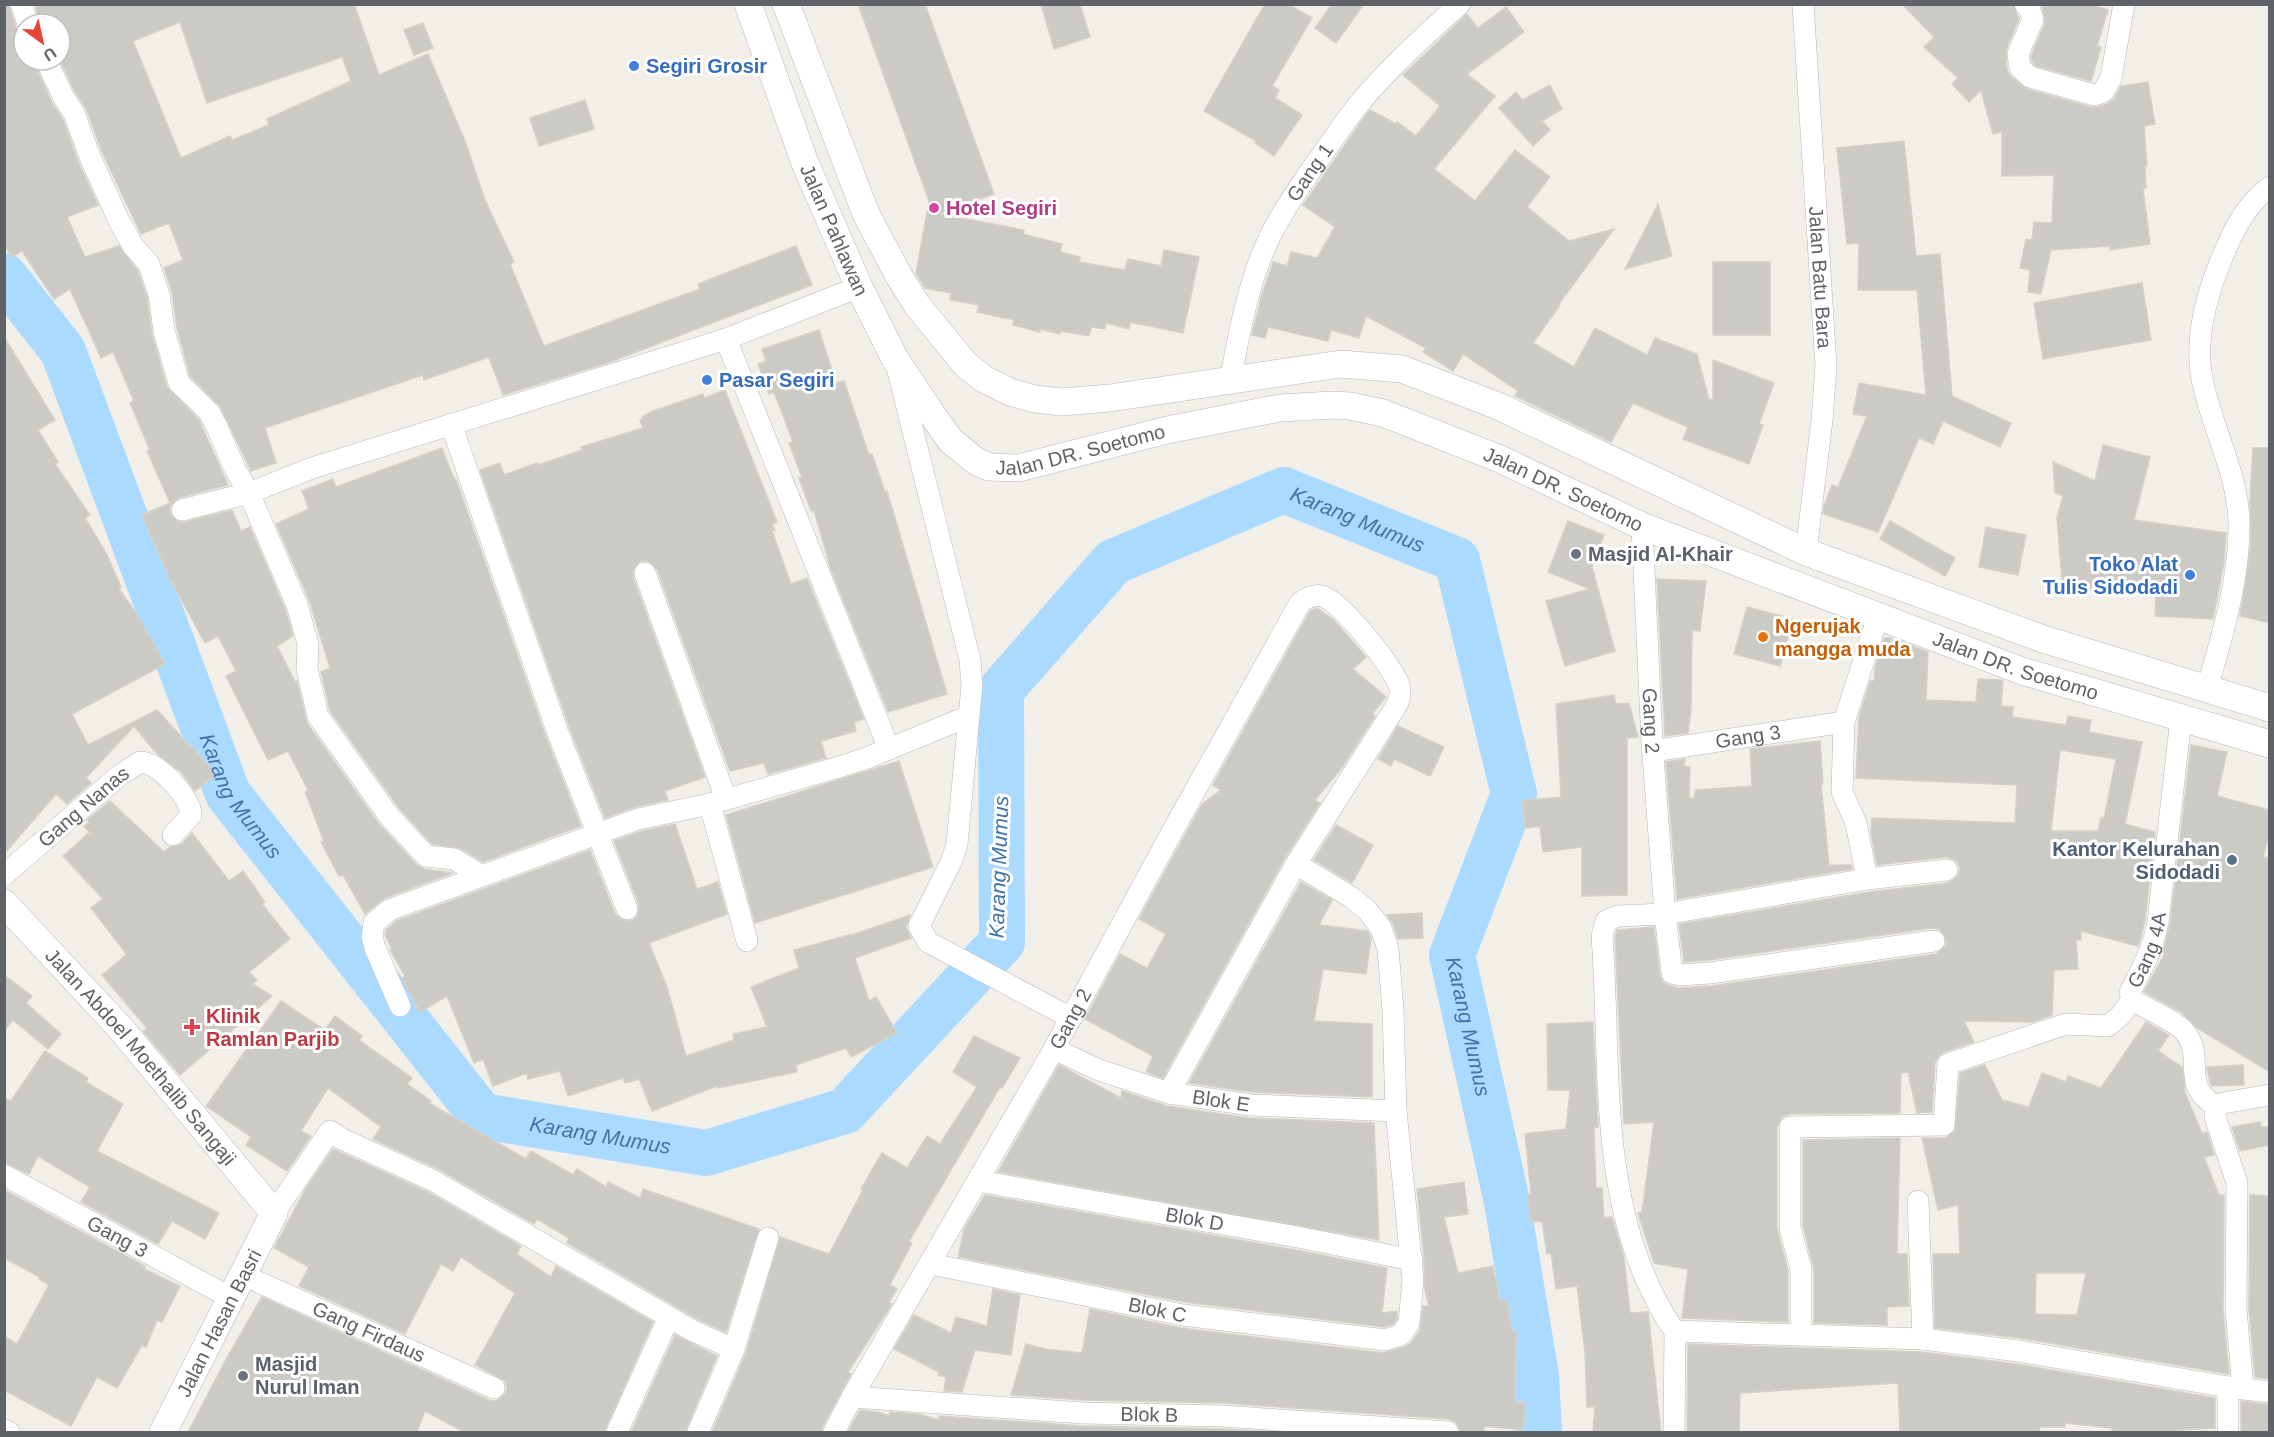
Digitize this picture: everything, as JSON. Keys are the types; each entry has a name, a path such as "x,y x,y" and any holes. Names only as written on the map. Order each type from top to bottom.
{"street":[{"name":"Jalan Pahlawan","path":"748,4 805,163 859,287 895,359 951,441"},
{"name":"Jalan Pahlawan","path":"786,4 866,214 917,305 966,365"},
{"name":"Gang 1","path":"1230,381 1255,274 1267,244 1288,205 1335,135 1362,100 1401,59 1460,4"},
{"name":"Jalan Batu Bara","path":"1803,4 1826,366 1806,552"},
{"path":"2025,4 2033,19 2018,54 2020,68 2030,77 2094,95 2103,92 2111,78 2124,7"},
{"path":"51,72 74,112 90,157 119,221 134,246 149,264 159,294 164,331 179,383 209,412 235,469 249,493 297,605 308,644 307,669 318,716 389,816 426,856 454,859 482,876"},
{"path":"2181,718 2200,686 2229,610 2239,525 2234,484 2202,374 2201,328 2217,270 2233,230 2246,210 2261,193 2270,187"},
{"path":"182,510 249,493 312,468 726,339 859,287"},
{"path":"726,339 889,749"},
{"path":"895,359 970,660 972,687 957,844 952,861 919,926 928,942 1071,1018"},
{"name":"Jalan DR. Soetomo","path":"966,365 984,379 1010,392 1035,399 1062,402 1110,398 1341,364 1402,369 1498,406 1806,552 2043,639 2270,708"},
{"name":"Jalan DR. Soetomo","path":"951,441 977,462 989,467 1019,468 1167,430 1246,415 1290,408 1350,406 1404,420 1533,474 1642,526 2022,671 2270,744"},
{"path":"451,424 558,733 627,909"},
{"name":"Gang 2","path":"1642,526 1653,752 1665,914 1670,969 1673,974 1710,974 1934,942"},
{"path":"645,573 718,801 747,941"},
{"name":"Gang 2","path":"834,1432 1071,1018 1300,603 1319,596 1330,600 1377,650 1394,674 1400,690 1398,703 1296,864"},
{"path":"1867,879 1856,823 1842,792 1844,722 1878,616"},
{"path":"400,1006 372,937 374,923 389,910 638,819 718,801 836,768 969,716"},
{"name":"Gang 4A","path":"2132,1000 2130,992 2152,949 2158,922 2181,718"},
{"name":"Gang 3","path":"1653,752 1844,722"},
{"name":"Gang Nanas","path":"4,875 120,775 140,762 149,763 159,770 182,793 191,807 191,815 173,835"},
{"path":"1169,1093 1296,864 1360,903 1375,918 1388,949 1396,1111 1412,1260"},
{"path":"1674,1432 1675,1331 1666,1320 1640,1267 1625,1218 1612,1139 1603,927 1610,918 1618,916 1665,914 1867,879 1947,870"},
{"name":"Jalan Abdoel Moethalib Sangaji","path":"4,903 122,1030 274,1213"},
{"path":"1801,1334 1801,1269 1790,1228 1790,1127 1944,1125 1948,1064 2066,1024 2108,1026 2120,1016 2132,1000 2183,1030 2194,1049 2194,1077 2203,1098 2217,1107"},
{"name":"Blok E","path":"1054,1048 1099,1070 1169,1093 1262,1105 1396,1111"},
{"path":"2217,1107 2230,1102 2270,1095"},
{"path":"2217,1107 2215,1117 2234,1170 2238,1194 2236,1388 2228,1432"},
{"path":"274,1213 330,1131 342,1139 434,1180 693,1331 734,1349"},
{"name":"Gang 3","path":"4,1175 231,1298"},
{"name":"Blok D","path":"978,1181 1303,1238 1412,1260"},
{"path":"1918,1201 1923,1339"},
{"name":"Jalan Hasan Basri","path":"163,1432 274,1213"},
{"path":"698,1432 734,1349 768,1238"},
{"name":"Blok C","path":"931,1264 1183,1316 1385,1340 1401,1335 1409,1323 1413,1296 1412,1260"},
{"name":"Gang Firdaus","path":"243,1275 494,1388"},
{"path":"617,1432 669,1317"},
{"path":"1675,1331 1923,1339 2018,1351 2270,1392"},
{"name":"Blok B","path":"852,1397 1083,1413 1222,1416 1321,1428 1448,1432"},
{"path":"4,1430 9,1432"}],"building":[{"path":"4,4 9,4 12,14 12,72 38,72 52,103 63,119 78,161 98,205 67,217 85,257 119,246 138,271 147,297 152,334 167,387 199,420 228,485 178,498 170,506 170,514 178,522 185,522 232,510 241,531 250,527 285,609 293,636 277,646 295,682 297,681 307,723 379,824 417,865 425,869 453,873 385,898 365,914 343,875 339,876 321,842 324,841 305,792 308,790 288,751 268,760 226,676 236,671 218,636 205,643 169,577 142,515 170,503 147,451 150,450 130,403 134,401 113,352 101,358 70,289 54,299 22,251 12,257 4,244"},
{"path":"35,4 354,4 379,75 428,54 465,141 485,200 514,262 510,264 544,346 700,289 698,284 796,246 812,285 610,362 503,395 489,357 424,380 423,375 265,428 276,463 251,471 220,406 190,376 177,328 172,292 164,268 183,260 169,223 141,234 102,152 86,108 66,72 72,72 72,12 37,12","holes":["180,22 207,103 342,57 351,81 267,119 269,125 232,140 230,136 181,158 133,41"]},
{"path":"858,4 925,4 994,194 940,214 1024,230 1023,234 1062,244 1060,252 1080,257 1079,262 1125,270 1128,259 1161,266 1164,250 1199,257 1183,333 1130,322 1129,329 1106,323 1105,329 1091,327 1089,336 1060,331 1060,334 1040,329 1040,332 1013,325 1014,320 977,312 979,305 950,300 951,293 925,288 916,273 929,201"},
{"path":"1041,4 1080,4 1090,37 1054,49"},
{"path":"1265,4 1288,4 1312,18 1272,86 1279,90 1275,98 1302,115 1274,156 1255,143 1256,141 1204,111"},
{"path":"1332,4 1364,4 1336,43 1315,28"},
{"path":"1902,4 2013,4 2019,19 2006,50 2007,70 2011,77 2027,89 2097,107 2114,99 2121,86 2148,82 2155,124 2144,126 2147,166 2145,166 2146,188 2143,188 2150,244 2110,250 2110,246 2051,250 2041,294 2028,292 2030,270 2020,268 2026,239 2032,240 2034,222 2052,223 2054,175 2002,176 2002,132 1993,134 1981,90 1969,102 1952,84 1958,78 1924,47 1934,37"},
{"path":"2042,4 2089,4 2108,10 2097,46 2101,47 2091,81 2036,66 2032,62 2031,56 2045,23"},
{"path":"1506,7 1524,32 1467,74 1495,96 1434,169 1475,201 1515,150 1550,177 1527,207 1569,241 1614,229 1533,343 1574,367 1595,328 1647,355 1655,338 1697,354 1709,400 1713,399 1713,360 1774,383 1759,424 1763,425 1749,464 1683,439 1688,427 1633,403 1611,442 1515,396 1518,391 1463,354 1453,371 1423,352 1426,348 1366,316 1359,338 1331,330 1328,341 1268,327 1265,338 1252,335 1273,262 1287,266 1291,252 1317,258 1335,227 1303,205 1365,116 1370,110 1396,124 1397,122 1416,136 1440,106 1403,75 1467,14 1478,28"},
{"path":"423,23 433,48 414,55 404,30"},
{"path":"1550,85 1562,109 1542,121 1550,130 1533,146 1499,108 1516,92 1522,100"},
{"path":"585,100 594,129 539,146 530,118"},
{"path":"1904,141 1916,256 1940,254 1952,396 2011,423 2000,447 1943,421 1933,444 1919,438 1878,532 1823,514 1824,506 1832,485 1838,487 1867,416 1853,414 1859,383 1926,395 1917,290 1858,290 1859,243 1847,244 1837,148"},
{"path":"1658,204 1672,256 1625,269"},
{"path":"1713,262 1770,262 1770,335 1713,335"},
{"path":"2142,283 2151,340 2043,359 2034,303"},
{"path":"819,330 836,383 844,381 869,455 872,454 885,492 887,491 947,694 888,712 831,570 814,510 811,511 799,478 802,477 789,443 793,442 774,392 769,394 758,364 766,361 762,349"},
{"path":"4,337 55,420 38,430 58,462 55,464 90,515 85,518 106,553 121,587 119,589 136,613 165,664 72,714 88,745 157,710 216,775 195,791 181,772 157,754 134,726 86,778 91,783 67,804 56,794 4,854"},
{"path":"725,390 777,522 772,524 775,530 772,531 791,584 807,578 864,719 854,722 856,731 821,741 826,758 768,774 764,763 730,771 657,569 648,561 640,561 633,570 633,577 705,777 665,791 668,800 635,807 605,818 570,729 480,470 500,463 504,475 537,463 538,465 582,450 581,447 643,428 640,420 653,411 703,394 704,398"},
{"path":"2103,445 2150,457 2134,520 2226,533 2224,563 2213,619 2155,616 2156,594 2096,595 2096,590 2063,592 2057,518 2063,496 2055,493 2053,462 2095,481"},
{"path":"442,448 454,479 456,479 546,737 581,826 483,862 460,848 432,844 399,808 330,711 321,672 330,668 309,600 276,524 309,509 302,491 333,479 336,487"},
{"path":"2253,448 2270,448 2270,623 2240,616 2251,545 2250,500"},
{"path":"1568,521 1604,535 1592,567 1615,651 1565,666 1546,601 1590,589 1548,572"},
{"path":"1890,521 1955,558 1945,576 1880,539"},
{"path":"1986,527 2026,535 2018,575 1979,567"},
{"path":"1657,579 1706,581 1700,631 1692,630 1691,710 1688,733 1665,736"},
{"name":"Ngerujak mangga muda","path":"1747,607 1793,619 1780,666 1734,654"},
{"path":"1317,608 1334,620 1366,657 1353,669 1386,697 1372,714 1375,716 1343,766 1315,800 1320,803 1285,858 1163,1078 1146,1072 1153,1056 1085,1019 1120,954 1147,968 1166,934 1139,919 1202,804 1221,790 1213,785 1310,611"},
{"path":"1884,638 1892,638 1928,652 1926,700 1976,702 1978,679 2001,680 2003,681 2001,706 2013,707 2012,717 2066,725 2068,716 2091,720 2089,732 2142,742 2125,824 2155,832 2141,937 2138,946 2081,931 2081,940 2076,940 2078,969 2054,970 2052,1015 2033,1022 1964,1021 1974,1042 1944,1052 1938,1057 1935,1063 1932,1112 1917,1113 1908,1072 1901,1073 1900,1113 1790,1114 1783,1116 1777,1127 1777,1228 1788,1271 1788,1322 1682,1318 1688,1269 1654,1263 1638,1213 1642,1212 1654,1122 1624,1124 1615,937 1617,930 1654,927 1660,975 1663,982 1679,988 1712,986 1936,954 1946,946 1946,939 1939,929 1932,928 1684,962 1679,924 1869,892 1948,883 1958,876 1960,869 1958,863 1946,857 1877,865 1871,833 1872,818 2015,823 2017,785 1856,778 1859,717 1870,681 1874,681 1875,667","holes":["2060,750 2116,759 2104,819 2101,818 2098,831 2051,831"]},
{"path":"1614,695 1616,704 1629,703 1638,737 1627,738 1627,895 1582,896 1582,847 1543,852 1540,826 1525,828 1522,801 1561,797 1556,704"},
{"path":"1398,726 1444,747 1430,776 1394,759 1391,766 1378,759"},
{"path":"1820,741 1823,784 1821,784 1829,865 1851,865 1852,869 1677,899 1666,762 1685,759 1684,766 1690,767 1689,798 1694,799 1696,790 1752,786 1750,749"},
{"path":"2191,745 2227,752 2217,796 2270,810 2270,832 2263,857 2270,858 2270,1072 2197,1028 2181,1012 2144,992 2165,953 2163,952 2170,925"},
{"path":"899,761 933,867 755,923 726,815"},
{"path":"110,801 164,852 170,847 182,844 192,833 229,881 243,871 265,902 262,904 290,939 249,972 257,980 253,984 272,996 180,1075 143,1031 147,1028 102,975 126,955 91,908 103,899 63,856 90,832 84,827 89,822 87,820"},
{"path":"675,824 697,889 718,882 727,914 649,943 667,987 686,1056 734,1040 733,1034 767,1027 751,987 799,968 794,950 849,936 910,915 906,927 911,938 855,958 869,1001 876,997 897,1033 851,1057 846,1048 796,1065 797,1072 718,1088 717,1086 652,1111 639,1079 625,1083 623,1078 568,1096 560,1071 528,1079 527,1073 493,1086 483,1059 474,1063 447,996 420,1012 402,978 405,976 390,950 392,949 385,935 386,930 396,921 590,850 615,914 620,919 631,921 637,916 639,905 614,841 642,831"},
{"path":"1336,825 1373,845 1352,883 1314,860"},
{"path":"1301,882 1332,900 1319,925 1368,931 1371,938 1366,974 1323,969 1314,1021 1372,1024 1372,1097 1252,1092 1189,1083"},
{"path":"1422,913 1423,938 1398,939 1387,915"},
{"path":"4,975 32,996 26,1003 61,1034 48,1049 13,1020 4,1031"},
{"path":"281,1001 325,1030 335,1016 362,1036 359,1040 412,1078 407,1084 431,1101 429,1103 526,1159 531,1151 573,1175 577,1169 606,1187 608,1182 640,1198 643,1189 759,1229 726,1332 699,1320 567,1243 569,1238 537,1219 534,1224 440,1170 373,1139 381,1127 328,1088 301,1131 311,1136 287,1171 246,1145 251,1137 206,1106"},
{"path":"1593,1022 1598,1127 1594,1127 1596,1188 1602,1188 1604,1218 1612,1217 1624,1258 1630,1313 1648,1312 1661,1432 1593,1432 1595,1407 1587,1407 1585,1352 1577,1286 1556,1289 1551,1253 1547,1254 1542,1221 1531,1222 1528,1195 1531,1194 1525,1134 1566,1129 1570,1090 1548,1090 1547,1024"},
{"path":"2146,1022 2169,1035 2158,1051 2182,1067 2185,1088 2183,1088 2202,1133 2207,1132 2214,1155 2204,1157 2219,1195 2224,1195 2223,1309 2229,1374 2020,1338 1935,1328 1933,1254 1960,1254 1958,1205 1938,1210 1922,1138 1945,1138 1955,1131 1960,1073 1985,1065 2002,1100 2029,1107 2042,1073 2066,1082 2068,1076 2101,1088","holes":["2036,1273 2086,1273 2077,1315 2035,1314"]},
{"path":"974,1036 1020,1058 1002,1088 1000,1087 909,1241 912,1243 890,1285 897,1289 889,1302 892,1304 848,1372 851,1374 821,1432 712,1432 746,1353 780,1237 829,1254 863,1190 861,1189 882,1153 907,1168 927,1136 940,1144 977,1087 953,1072"},
{"path":"45,1051 88,1078 86,1082 123,1104 97,1151 219,1213 205,1239 172,1221 158,1244 81,1202 90,1187 38,1156 29,1174 4,1162 4,1098 11,1101"},
{"path":"1059,1065 1121,1098 1122,1091 1167,1106 1249,1118 1374,1123 1379,1240 998,1172"},
{"path":"2243,1065 2244,1085 2212,1086 2210,1083 2207,1067"},
{"path":"2260,1122 2261,1127 2270,1127 2270,1145 2240,1151 2232,1127"},
{"path":"1900,1138 1897,1254 1907,1254 1909,1306 1887,1307 1887,1325 1814,1323 1814,1269 1803,1226 1803,1140"},
{"path":"333,1149 428,1192 521,1246 517,1254 551,1277 556,1266 653,1322 604,1432 464,1432 425,1411 417,1432 188,1432 262,1297 489,1400 496,1401 505,1394 507,1387 504,1380 475,1365 515,1293 461,1257 453,1271 441,1264 405,1334 299,1286 309,1267 274,1248 305,1190"},
{"path":"1464,1182 1468,1214 1444,1217 1458,1273 1493,1266 1500,1301 1507,1300 1512,1331 1516,1332 1515,1402 1526,1403 1523,1430 1484,1426 1484,1432 1461,1432 1456,1422 1449,1419 1223,1403 1084,1400 1011,1395 1026,1344 1045,1349 1082,1353 1090,1309 1181,1328 1383,1353 1405,1347 1412,1342 1420,1330 1423,1306 1429,1306 1425,1290 1417,1189"},
{"path":"4,1190 145,1266 144,1269 180,1286 162,1322 157,1320 146,1347 142,1345 117,1388 97,1377 71,1426 4,1390 4,1336 17,1344 49,1285 39,1279 40,1277 4,1258"},
{"path":"985,1195 1387,1268 1382,1313 1397,1311 1397,1319 1393,1324 1384,1327 1185,1302 958,1257 964,1229"},
{"path":"2250,1195 2270,1196 2270,1379 2255,1377 2249,1308"},
{"path":"993,1289 1020,1295 1011,1355 975,1350 962,1392 944,1391 946,1377 938,1375 939,1372 894,1349 914,1315 951,1333 956,1317 987,1326"},
{"path":"675,1335 717,1356 685,1432 631,1432"},
{"path":"1688,1344 1922,1352 2016,1364 2215,1398 2215,1428 2160,1432 2112,1432 2112,1428 2065,1423 2065,1427 2040,1427 2039,1432 1900,1432 1898,1383 1740,1393 1739,1432 1687,1432"},
{"path":"2241,1401 2270,1405 2270,1432 2241,1432"},
{"path":"860,1410 889,1416 890,1412 918,1414 939,1420 939,1416 1083,1426 1275,1432 848,1432"}],"waterway":[{"name":"Karang Mumus","path":"4,276 63,351 228,794 482,1116 706,1153 845,1111 1002,942 1001,690 1113,562 1284,490 1457,560 1514,794 1452,955 1507,1202 1536,1376 1539,1432"}],"place":[{"name":"Segiri Grosir","path":"634,66"},
{"name":"Hotel Segiri","path":"934,208"},
{"name":"Pasar Segiri","path":"707,380"},
{"name":"Masjid Al-Khair","path":"1576,554"},
{"name":"Toko Alat Tulis Sidodadi","path":"2190,575"},
{"name":"Ngerujak mangga muda","path":"1763,637"},
{"name":"Kantor Kelurahan Sidodadi","path":"2232,860"},
{"name":"Klinik Ramlan Parjib","path":"192,1027"},
{"name":"Masjid Nurul Iman","path":"243,1376"}]}
